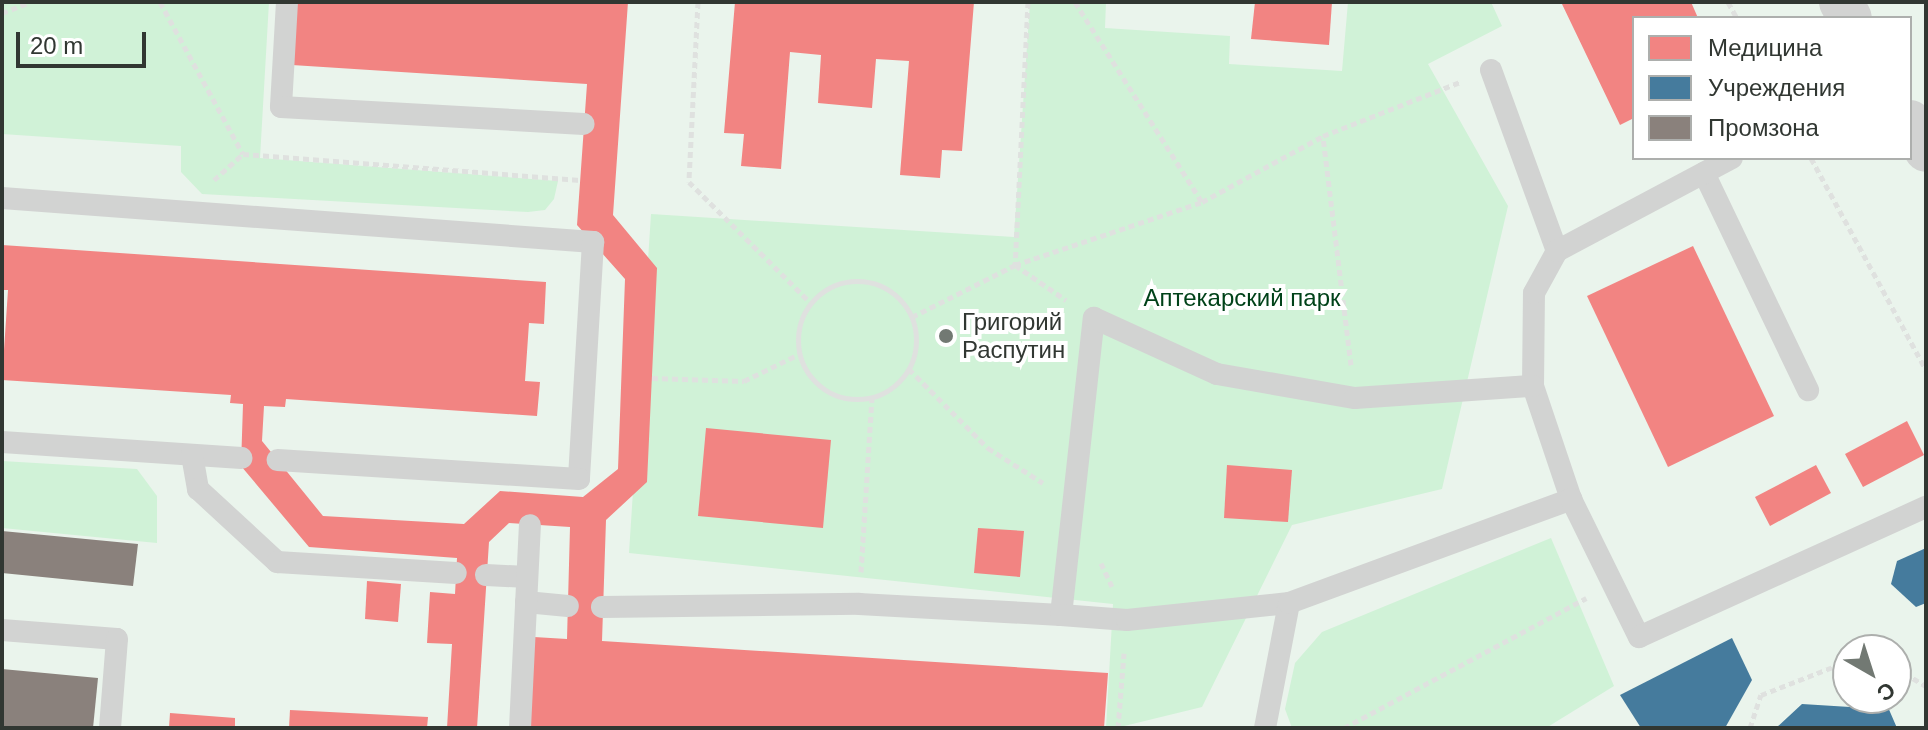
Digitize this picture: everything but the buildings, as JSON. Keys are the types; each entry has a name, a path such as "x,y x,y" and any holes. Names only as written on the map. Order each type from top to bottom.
{"street":[{"path":"1912,126 1926,150"}],"lane":[{"path":"287,2 281,107 584,124"},
{"path":"1491,70 1557,251"},
{"path":"1728,160 1557,251 1534,293 1533,386 1571,499 1639,637 1926,507"},
{"path":"1704,173 1808,390"},
{"path":"2,198 593,242 579,479 532,485 278,460"},
{"path":"1061,615 1071,501 1094,318 1217,374 1355,398 1533,386"},
{"path":"2,442 241,458"},
{"path":"192,455 198,489 277,562 456,573"},
{"path":"602,607 859,604 1127,620 1289,603 1571,499"},
{"path":"520,728 530,525"},
{"path":"486,575 527,577"},
{"path":"526,602 568,606"},
{"path":"1265,728 1289,603"},
{"path":"2,630 117,639 110,728"}],"path":[{"path":"2,13 30,2"},
{"path":"698,2 689,182 810,302"},
{"path":"1015,265 1028,2"},
{"path":"1075,2 1202,202"},
{"path":"912,317 1015,265 1202,202 1323,136 1491,70"},
{"path":"1323,136 1355,398"},
{"path":"1812,160 1926,370"},
{"path":"1015,265 1094,318"},
{"path":"909,369 872,397 853,399 819,386 799,354 810,302 826,289 865,280 885,287 912,317 909,369 988,448 1071,501 1127,620 1118,728"},
{"path":"652,378 744,381 799,354"},
{"path":"859,604 872,397"},
{"path":"1344,728 1615,583"},
{"path":"1750,728 1761,695 1832,667"}],"green space":[{"path":"2,2 269,2 260,158 558,181 554,199 545,210 528,212 202,194 181,172 181,146 2,134"},
{"name":"Аптекарский парк","path":"1030,2 1106,2 1105,28 1230,36 1229,64 1342,71 1348,2 1491,2 1502,26 1428,64 1508,206 1442,489 1292,525 1202,707 1116,728 1106,728 1113,604 629,553 651,214 1014,237"},
{"path":"2,461 137,469 157,496 157,543 2,528"},
{"path":"1551,538 1614,686 1546,728 1292,728 1285,709 1295,663 1322,632"}],"place":[{"name":"Григорий Распутин","path":"946,336"}]}
